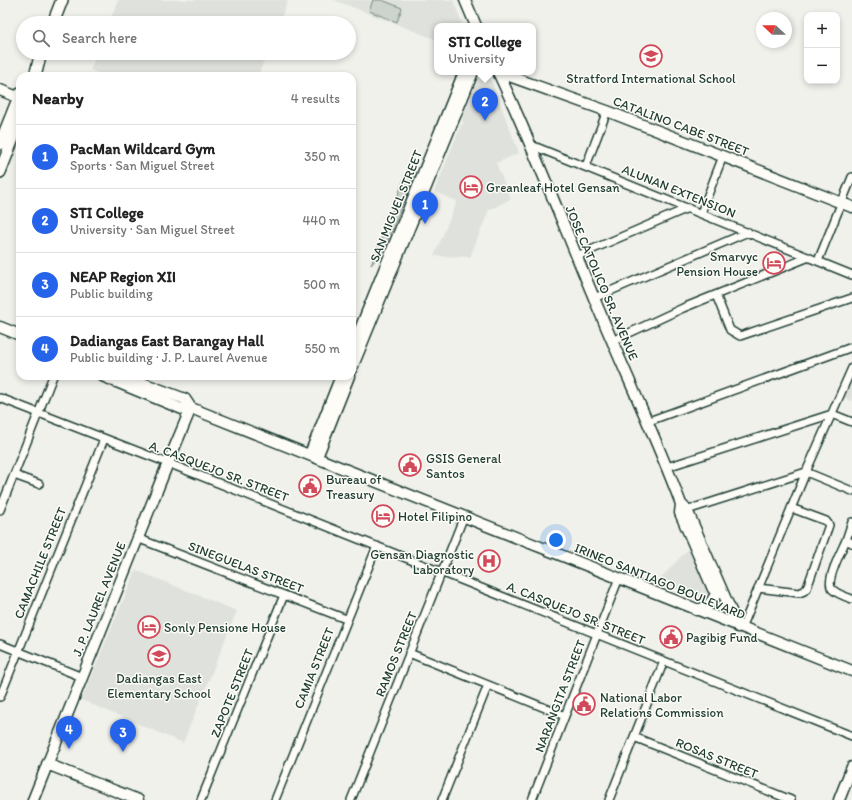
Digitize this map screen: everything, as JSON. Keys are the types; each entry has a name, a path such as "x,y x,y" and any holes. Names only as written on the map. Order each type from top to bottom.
{"main road":[{"path":"55,16 62,0"},
{"path":"465,0 475,23"},
{"path":"471,0 481,23"},
{"path":"31,72 37,60"},
{"path":"35,72 38,60"},
{"name":"SAN MIGUEL STREET","path":"356,339 463,75"},
{"name":"SAN MIGUEL STREET","path":"356,358 472,75"},
{"name":"JOSE CATOLICO SR. AVENUE","path":"499,75 531,145 612,341 648,421 716,594 736,626"},
{"name":"CATALINO CABE STREET","path":"506,75 607,111 852,207"},
{"path":"0,90 16,95"},
{"path":"0,144 16,104"},
{"path":"0,172 16,131"},
{"path":"0,326 16,333"},
{"path":"0,334 16,340"},
{"name":"IRINEO SANTIAGO BOULEVARD","path":"112,380 182,409 191,408 852,671"},
{"name":"IRINEO SANTIAGO BOULEVARD","path":"135,380 185,399 191,408"},
{"path":"313,456 340,380"},
{"path":"313,456 347,380"},
{"name":"J. P. LAUREL AVENUE","path":"33,800 137,538 191,408"},
{"name":"JOSE CATOLICO SR. AVENUE","path":"683,509 736,626"},
{"path":"696,610 706,608 716,594"},
{"path":"47,764 132,799"},
{"path":"839,800 852,767"}],"street":[{"path":"586,166 607,111"},
{"name":"ALUNAN EXTENSION","path":"531,145 701,212 852,275"},
{"path":"701,212 723,156"},
{"path":"818,261 852,177"},
{"path":"577,256 688,208"},
{"path":"594,298 748,232"},
{"path":"612,341 716,295 809,257"},
{"path":"716,295 730,330 740,336 852,298"},
{"path":"648,421 852,347"},
{"path":"736,626 758,588 806,472 852,368"},
{"path":"0,510 51,380"},
{"name":"A. CASQUEJO SR. STREET","path":"0,398 168,463 852,736"},
{"path":"667,467 832,414 852,422"},
{"name":"CAMACHILE STREET","path":"0,697 104,438"},
{"path":"683,509 806,472 852,491"},
{"path":"14,475 39,484"},
{"path":"758,588 799,593 804,592 807,588 828,526 826,521 791,508"},
{"name":"RAMOS STREET","path":"351,800 464,516"},
{"path":"852,522 849,542 831,576 830,585 833,590 852,599"},
{"name":"SINEGUELAS STREET","path":"137,538 346,619"},
{"name":"CAMIA STREET","path":"275,800 346,619 377,546"},
{"name":"NARANGITA STREET","path":"532,800 619,578"},
{"name":"ZAPOTE STREET","path":"201,800 284,595"},
{"path":"0,644 82,677"},
{"path":"409,653 565,716"},
{"path":"609,800 664,661"},
{"path":"442,800 488,685"},
{"name":"ROSAS STREET","path":"634,737 791,800"}],"shaded area":[{"path":"118,0 288,0 282,16 112,16"},
{"path":"334,0 453,0 462,23 434,23 434,39"},
{"path":"373,0 382,0 402,8 397,22 369,11"},
{"path":"94,60 264,60 260,72 95,72 90,70"},
{"name":"Greanleaf Hotel Gensan","path":"480,75 489,75 519,153 496,163 511,199 489,210 470,257 434,256 457,201 434,192 461,125 463,125 462,116"},
{"path":"408,169 416,172 383,252 371,265"},
{"path":"852,375 852,401 843,397"},
{"path":"691,546 713,596 709,601 657,582"},
{"name":"Dadiangas East Elementary School","path":"136,570 237,611 183,743 81,700"}],"place":[{"name":"Stratford International School","path":"651,56"},
{"name":"STI College","path":"485,121"},
{"name":"Greanleaf Hotel Gensan","path":"471,187"},
{"name":"PacMan Wildcard Gym","path":"425,224"},
{"name":"Smarvyc Pension House","path":"774,263"},
{"name":"GSIS General Santos","path":"410,465"},
{"name":"Bureau of Treasury","path":"310,486"},
{"name":"Hotel Filipino","path":"383,516"},
{"name":"Gensan Diagnostic Laboratory","path":"489,561"},
{"name":"Sonly Pensione House","path":"149,627"},
{"name":"Pagibig Fund","path":"671,637"},
{"name":"Dadiangas East Elementary School","path":"159,656"},
{"name":"National Labor Relations Commission","path":"584,704"},
{"name":"Dadiangas East Barangay Hall","path":"69,749"},
{"name":"NEAP Region XII","path":"123,752"}]}
